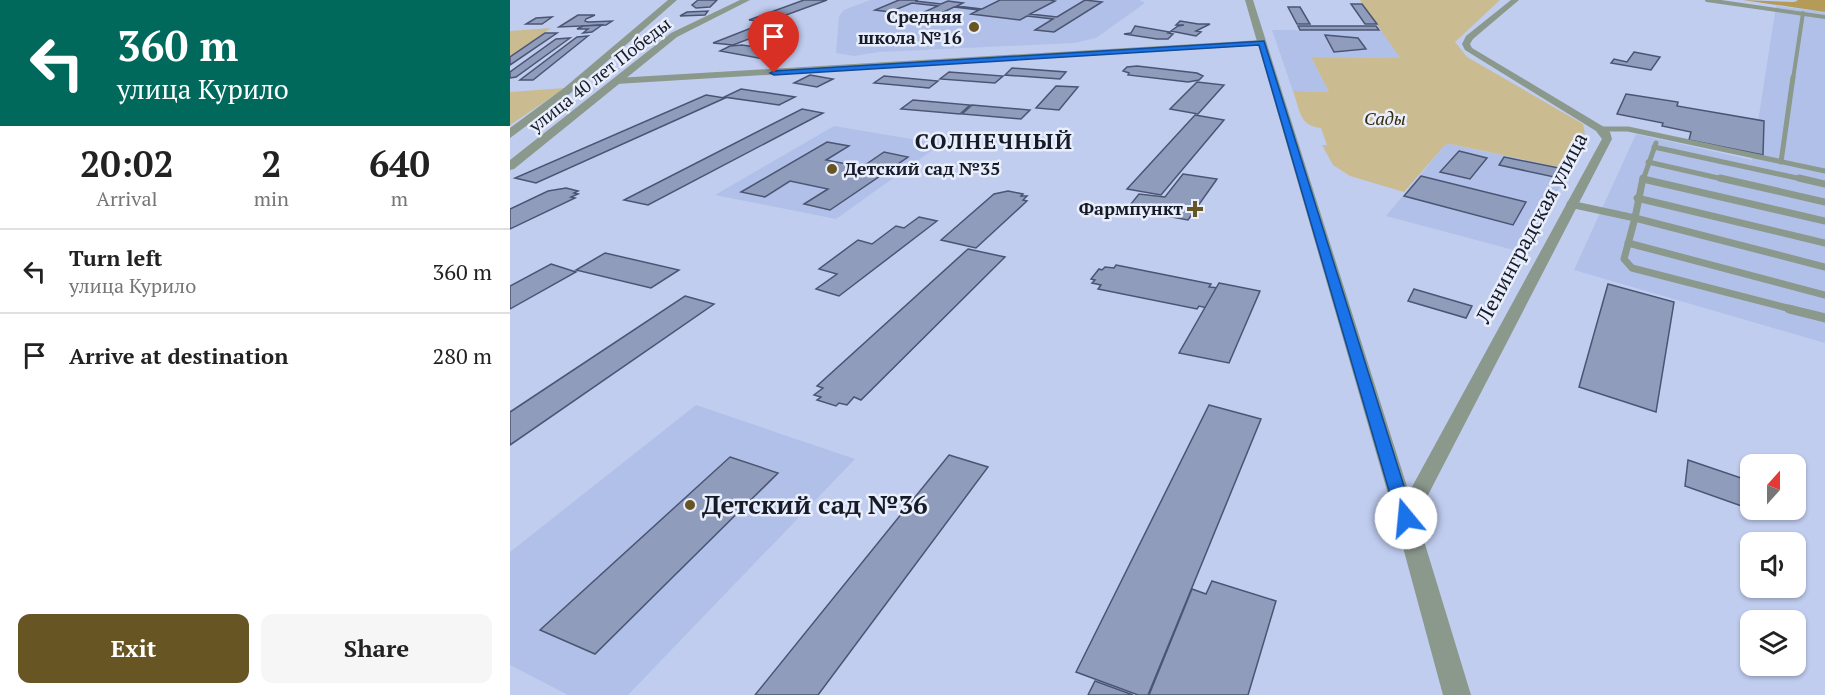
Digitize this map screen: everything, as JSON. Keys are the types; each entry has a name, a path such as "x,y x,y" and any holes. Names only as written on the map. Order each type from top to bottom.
{"street":[{"name":"улица 40 лет Победы","path":"510,134 568,90 673,0"},
{"name":"улица 40 лет Победы","path":"510,166 674,36 746,0"},
{"path":"1249,0 1406,518 1456,695"},
{"name":"Ленинградская улица","path":"1406,518 1570,204 1607,139 1606,134 1600,129 1469,50 1466,44 1469,38 1515,0"},
{"path":"616,81 1262,43"}],"lane":[{"path":"1707,0 1825,17"},
{"path":"1781,162 1803,13"},
{"path":"1600,129 1628,129 1825,171"},
{"path":"1661,136 1648,162 1637,198 1635,218 1624,259 1632,268 1825,318"},
{"path":"1654,147 1825,184"},
{"path":"1648,162 1825,202"},
{"path":"1643,179 1825,221"},
{"path":"1637,198 1825,243"},
{"path":"1570,204 1635,218 1825,267"},
{"path":"1628,243 1825,295"}],"shaded area":[{"name":"Средняя школа №16","path":"870,0 1140,0 1145,3 1096,38 1074,43 879,52 854,56 836,53 839,16 844,10"},
{"path":"1743,0 1793,2 1798,1 1796,0 1825,0 1825,12"},
{"path":"1776,6 1825,12 1825,343 1574,270 1636,134 1752,160"},
{"path":"1272,30 1382,31 1400,58 1311,57 1329,92 1293,91"},
{"name":"Детский сад №35","path":"834,126 941,144 836,219 715,195"},
{"path":"1445,145 1568,169 1529,254 1386,216"},
{"name":"Детский сад №36","path":"696,405 855,459 628,695 568,695 510,665 510,552"}],"green space":[{"name":"Сады","path":"1360,0 1500,0 1455,42 1467,57 1583,124 1585,133 1568,169 1450,144 1445,145 1404,192 1350,176 1333,165 1322,145 1327,145 1321,128 1314,127 1304,120 1293,91 1329,92 1311,57 1400,58"},
{"path":"551,28 510,57 510,31"},
{"path":"565,88 510,125 510,92"}],"building":[{"path":"698,0 717,0 710,7 696,8 692,5"},
{"path":"804,0 827,0 767,22 749,20"},
{"path":"899,0 918,0 915,1 941,4 948,1 963,3 957,6 982,9 1000,0 1050,0 1055,1 1030,14 1057,17 1085,0 1102,2 1054,32 1035,30 1053,19 1027,16 1020,20 971,14 979,10 954,7 933,17 917,15 938,6 912,3 890,12 875,10"},
{"path":"1351,4 1362,4 1377,24 1365,24"},
{"path":"1288,7 1300,7 1310,24 1297,24"},
{"path":"708,11 705,15 680,16 687,12"},
{"path":"578,15 595,15 586,19 585,21 588,22 612,21 606,25 559,27"},
{"path":"552,17 542,24 526,24 536,18"},
{"path":"1180,21 1210,24 1196,31 1201,32 1196,36 1171,31 1184,25 1176,25"},
{"path":"764,23 783,26 733,45 713,43"},
{"path":"602,25 592,32 583,33 588,29 577,29 583,26"},
{"path":"1135,26 1173,34 1168,39 1157,39 1124,34 1131,33"},
{"path":"1298,26 1376,26 1379,30 1300,30"},
{"path":"545,33 557,33 510,65 510,57"},
{"path":"1325,35 1358,38 1366,49 1334,52"},
{"path":"588,36 533,80 520,80 577,37"},
{"path":"570,38 516,77 510,78 510,72 556,39"},
{"path":"742,45 790,54 781,59 769,60 720,51 730,46"},
{"path":"1634,52 1660,57 1651,70 1611,63 1614,59 1627,62"},
{"path":"1137,66 1197,73 1203,76 1199,80 1188,82 1128,75 1129,73 1123,71 1127,67"},
{"path":"1012,68 1066,72 1060,79 1005,75"},
{"path":"949,72 1003,76 995,83 940,79"},
{"path":"810,75 833,79 817,87 794,83"},
{"path":"884,76 938,81 929,88 874,83"},
{"path":"1197,82 1224,85 1198,114 1170,109"},
{"path":"1056,86 1078,87 1059,110 1036,108"},
{"path":"741,89 795,97 779,105 724,97"},
{"path":"1626,94 1678,102 1677,106 1764,121 1763,155 1689,140 1691,132 1662,126 1663,123 1617,114"},
{"path":"706,95 725,98 536,183 515,178"},
{"path":"913,100 970,105 960,114 901,109"},
{"path":"972,105 1030,110 1021,119 962,114"},
{"path":"802,109 823,113 648,205 624,200"},
{"path":"1195,115 1224,120 1161,195 1127,189"},
{"path":"827,142 849,146 826,160 862,167 884,152 908,157 830,210 804,204 828,189 790,181 765,197 741,192"},
{"path":"1459,151 1487,158 1470,179 1440,172"},
{"path":"1504,157 1559,168 1554,177 1499,165"},
{"path":"1183,174 1217,179 1188,220 1127,209 1139,194 1165,197"},
{"path":"1421,176 1526,202 1513,225 1404,196"},
{"path":"566,188 578,191 574,193 578,194 571,197 575,198 510,229 510,209 548,191"},
{"path":"1008,191 1027,196 1023,200 1027,201 976,248 941,240 994,194"},
{"path":"919,217 937,221 839,296 816,289 837,274 819,269 858,240 872,244 896,226 904,228"},
{"path":"968,249 1005,257 861,400 854,397 847,405 839,403 836,406 817,400 821,397 814,395 823,388 817,386"},
{"path":"605,253 679,270 651,288 576,270"},
{"path":"551,264 576,272 510,309 510,286"},
{"path":"1116,265 1211,284 1209,287 1218,288 1216,292 1221,293 1214,305 1210,304 1207,308 1199,306 1197,309 1098,289 1101,285 1092,283 1095,280 1091,279 1099,269 1114,268"},
{"path":"1219,283 1260,291 1229,363 1179,353"},
{"path":"1608,284 1674,302 1656,412 1579,387"},
{"path":"1414,289 1472,306 1466,318 1408,301"},
{"path":"685,296 714,304 510,445 510,412"},
{"path":"1209,405 1261,419 1148,695 1138,695 1076,672"},
{"path":"949,455 988,467 818,695 755,695"},
{"path":"730,457 778,473 595,654 540,630"},
{"path":"1688,460 1740,478 1740,505 1685,486"},
{"path":"1212,581 1276,601 1248,695 1149,695 1192,589 1206,594"},
{"path":"1095,681 1133,695 1088,695"}],"place":[{"name":"Средняя школа №16","path":"974,27"},
{"name":"Детский сад №35","path":"832,169"},
{"name":"Фармпункт","path":"1195,209"},
{"name":"Детский сад №36","path":"690,505"}],"district":[{"name":"СОЛНЕЧНЫЙ","path":"994,141"}],"route":[{"path":"774,73 1262,43 1406,518"}]}
